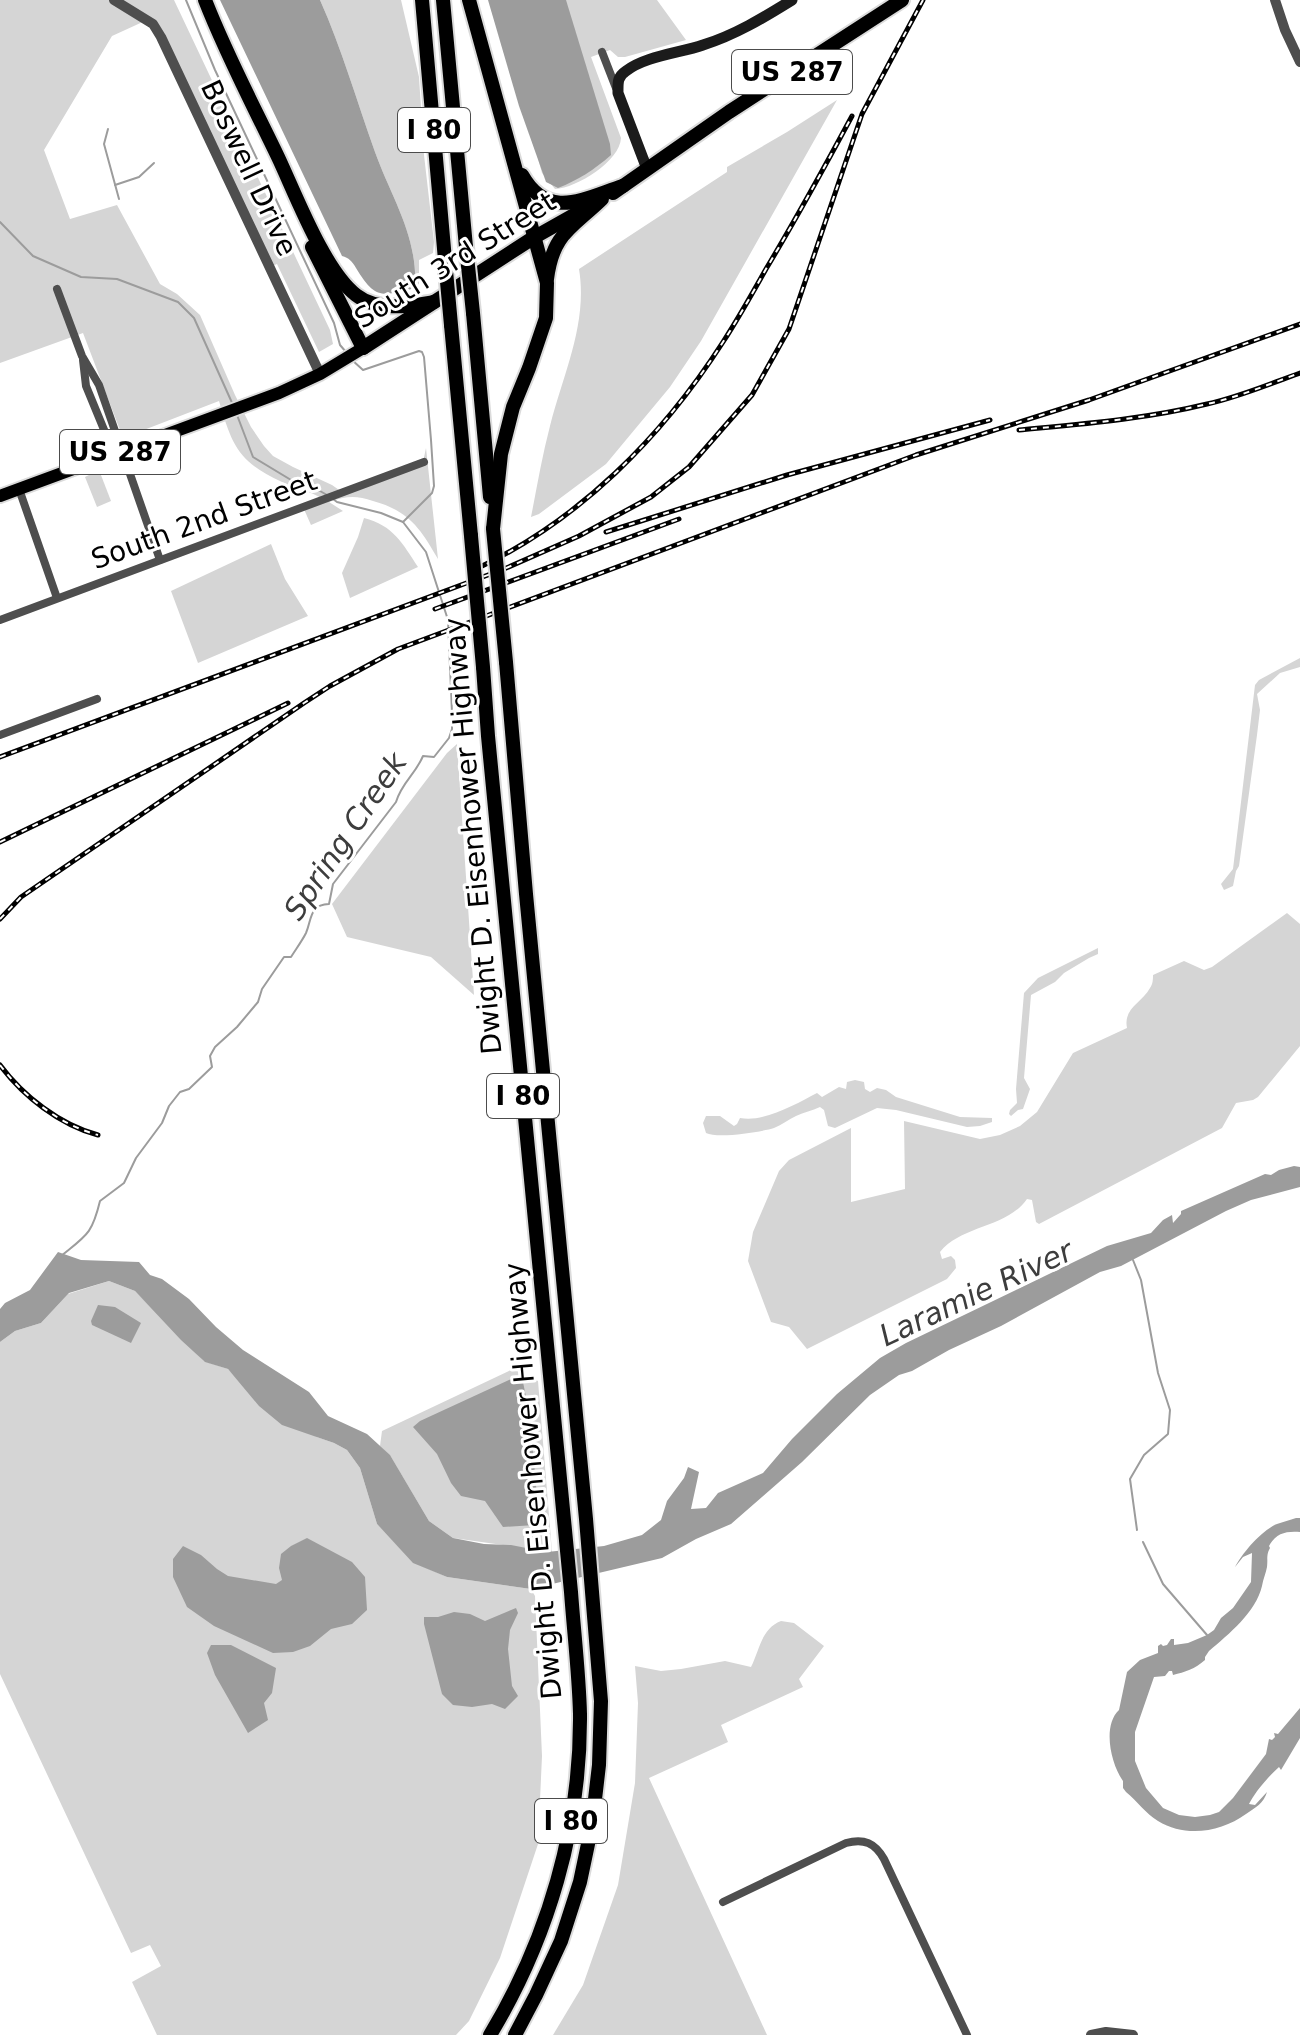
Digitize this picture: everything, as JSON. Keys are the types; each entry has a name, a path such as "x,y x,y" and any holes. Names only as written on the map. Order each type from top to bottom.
{"highway":[{"path":"196,0 332,289 354,353"},
{"path":"205,0 317,240 339,277 358,297 375,304 401,307 434,302"},
{"path":"412,0 434,126"},
{"name":"Dwight D. Eisenhower Highway","path":"422,0 580,1713 578,1770 565,1855 526,1967 490,2035"},
{"name":"Dwight D. Eisenhower Highway","path":"443,0 601,1701 599,1765 592,1825 580,1882 561,1941 515,2035"},
{"path":"469,0 547,283"},
{"name":"South 3rd Street","path":"354,353 533,238 623,186 729,112 902,0"},
{"path":"515,163 533,192 544,200 556,203 570,203 623,186"},
{"path":"493,529 501,454 513,407 546,318 550,259 555,245 566,232 602,199"},
{"path":"317,240 354,353"},
{"path":"482,2035 526,1967"}],"main road":[{"path":"647,169 618,93 621,74 627,69 723,38 759,21 792,0"},
{"name":"South 3rd Street","path":"0,496 249,404 320,374 354,353"}],"street":[{"name":"Boswell Drive","path":"114,0 153,24 161,37 320,374"},
{"path":"1275,0 1300,62"},
{"path":"602,52 618,93"},
{"path":"57,289 82,356 99,385 118,452 160,560"},
{"name":"South 2nd Street","path":"0,620 424,462"},
{"path":"19,489 57,598"},
{"path":"0,734 97,699"},
{"path":"723,1902 846,1843 868,1842 884,1859 967,2035"},
{"path":"1091,2035 1119,2032 1133,2035"}],"shaded area":[{"path":"0,0 174,0 330,330 333,344 319,352 277,264 270,267 161,37 147,20 112,36 44,150 70,219 117,205 160,284 177,294 200,315 251,427 273,456 342,492 423,462 426,448 438,559 419,530 405,516 367,499 351,497 329,502 343,511 311,525 303,507 323,499 267,475 246,459 233,441 219,401 123,438 83,333 0,363"},
{"path":"220,0 320,0 408,235 415,269 415,288 380,293 368,285 350,260 342,256"},
{"path":"320,0 401,0 419,77 434,242 433,253 419,260 419,284 415,288 415,269 408,235"},
{"path":"488,0 566,0 611,155 586,174 558,188 546,182 519,106"},
{"path":"494,0 657,0 686,40 625,57 618,57 610,50 591,57 621,138 619,147 605,164 574,184 555,189 542,173"},
{"path":"837,100 701,341 670,387 606,464 531,517 547,437 577,329 581,289 579,269 727,172 727,167"},
{"path":"99,470 111,501 97,507 85,477"},
{"path":"364,518 390,531 418,567 350,598 342,573"},
{"path":"271,544 285,579 308,616 198,663 171,591"},
{"path":"1300,658 1300,667 1280,673 1257,694 1260,710 1239,866 1233,886 1224,890 1221,884 1233,869 1255,685"},
{"path":"457,744 474,995 431,957 347,937 332,904"},
{"path":"1287,913 1300,924 1300,1046 1258,1097 1236,1103 1222,1128 1039,1224 1032,1200 1027,1199 1008,1216 960,1236 940,1252 942,1259 951,1256 955,1260 956,1268 947,1279 807,1349 789,1327 771,1322 748,1261 753,1232 779,1171 789,1160 851,1128 851,1202 905,1189 904,1121 980,1139 1020,1126 1037,1112 1073,1053 1127,1028 1128,1015 1147,993 1153,975 1184,961 1204,970 1212,967"},
{"path":"1098,948 1098,954 1031,995 1024,1078 1030,1089 1023,1109 1011,1116 1010,1110 1017,1103 1024,993 1038,978"},
{"path":"847,1082 864,1082 865,1089 870,1092 877,1088 886,1090 896,1097 960,1117 992,1118 992,1122 967,1127 877,1108 835,1128 828,1126 824,1110 820,1107 768,1130 729,1135 706,1133 703,1123 706,1116 720,1116 734,1126 740,1118 769,1115 817,1093 822,1097 839,1087 846,1089"},
{"path":"1294,1166 1300,1167 1300,1187 1251,1200 1226,1211 899,1375 870,1395 802,1462 731,1524 662,1558 531,1589 447,1577 413,1563 377,1524 360,1468 347,1450 282,1425 259,1406 228,1369 205,1362 135,1291 109,1281 69,1293 41,1323 15,1331 0,1342 0,1309 30,1290 58,1252 81,1260 139,1262 150,1275 162,1279 189,1299 243,1350 309,1392 328,1416 367,1434 390,1455 429,1521 453,1538 547,1552 604,1546 642,1535 661,1520 667,1501 688,1467 699,1472 691,1509 706,1508 718,1493 763,1473 837,1394 880,1358 906,1343 1107,1246 1151,1233 1172,1215 1173,1223 1181,1211 1265,1174 1271,1175"},
{"path":"109,1281 135,1291 204,1361 228,1369 242,1384 317,1437 347,1450 360,1468 377,1524 413,1562 447,1577 531,1589 535,1596 542,1756 538,1844 500,1958 469,2021 456,2035 157,2035 132,1982 161,1966 150,1945 131,1953 0,1674 0,1342 15,1331 41,1323 68,1294"},
{"path":"98,1305 115,1307 141,1323 131,1343 92,1325"},
{"path":"513,1369 538,1381 552,1552 453,1538 429,1521 391,1457 380,1446 382,1431"},
{"path":"511,1379 523,1382 530,1417 539,1519 535,1525 503,1527 485,1501 461,1496 437,1454 413,1427"},
{"path":"1300,1518 1300,1532 1282,1534 1269,1546 1267,1569 1259,1596 1241,1622 1197,1666 1177,1674 1169,1671 1165,1676 1154,1677 1135,1732 1135,1761 1146,1788 1163,1808 1179,1815 1210,1815 1219,1812 1233,1798 1266,1754 1269,1739 1275,1737 1274,1733 1278,1734 1300,1708 1300,1738 1281,1770 1279,1767 1266,1780 1249,1804 1255,1805 1267,1792 1253,1810 1215,1829 1192,1831 1169,1826 1154,1818 1126,1792 1112,1755 1111,1725 1119,1710 1127,1672 1140,1660 1158,1653 1158,1646 1167,1645 1171,1639 1174,1639 1174,1645 1188,1643 1214,1630 1251,1582 1252,1553 1243,1557 1235,1567 1243,1555 1271,1527"},
{"path":"307,1538 352,1562 365,1577 367,1610 352,1624 331,1629 310,1646 293,1652 273,1653 214,1626 187,1607 173,1577 173,1559 183,1546 201,1555 228,1576 276,1584 282,1580 279,1568 281,1554"},
{"path":"516,1608 518,1613 510,1630 508,1649 512,1686 518,1696 505,1709 492,1704 472,1707 453,1705 442,1694 424,1617 454,1612 470,1614 485,1621"},
{"path":"781,1621 794,1623 824,1646 799,1679 803,1687 721,1725 728,1742 649,1778 767,2035 553,2035 583,1985 618,1885 635,1783 638,1703 635,1666 661,1671 725,1661 751,1667 765,1634"},
{"path":"211,1645 231,1645 276,1668 272,1693 264,1703 268,1720 248,1733 215,1675 207,1653"}],"waterway":[{"path":"186,0 215,70 334,323 340,345 346,352"},
{"path":"108,129 104,144 119,199"},
{"path":"115,185 139,177 154,163"},
{"name":"Spring Creek","path":"0,222 33,256 81,277 117,279 178,302 194,318 233,405"},
{"path":"352,360 363,370 419,351 424,357 434,486 432,493 403,522"},
{"name":"Spring Creek","path":"237,415 253,457 301,486 327,495"},
{"name":"Spring Creek","path":"61,1256 87,1233 100,1201 124,1183 136,1158 180,1092 189,1089 212,1067 210,1056 215,1047 258,1002 262,989 284,957 291,957 306,933 315,910 329,904 333,884 396,802 423,756 434,757 449,738 452,713 448,620 426,552 403,522 333,499"},
{"path":"1133,1260 1141,1280 1158,1373 1170,1410 1168,1434 1144,1455 1130,1479 1137,1530"},
{"path":"1143,1542 1163,1584 1207,1635"}],"railway":[{"path":"0,757 504,569 579,536 651,497 689,467 752,395 789,329 862,114 923,0"},
{"path":"476,569 549,527 583,501 615,473 673,411 734,324 852,116"},
{"path":"0,919 21,897 304,703 398,649 916,455 1089,400 1300,324"},
{"path":"1019,430 1161,414 1231,398 1300,373"},
{"path":"606,532 787,475 990,420"},
{"path":"435,609 679,519"},
{"path":"0,842 288,703"},
{"path":"0,1065 43,1108 70,1124 98,1135"}],"water label":[{"name":"Laramie River","path":"976,1293"}]}
